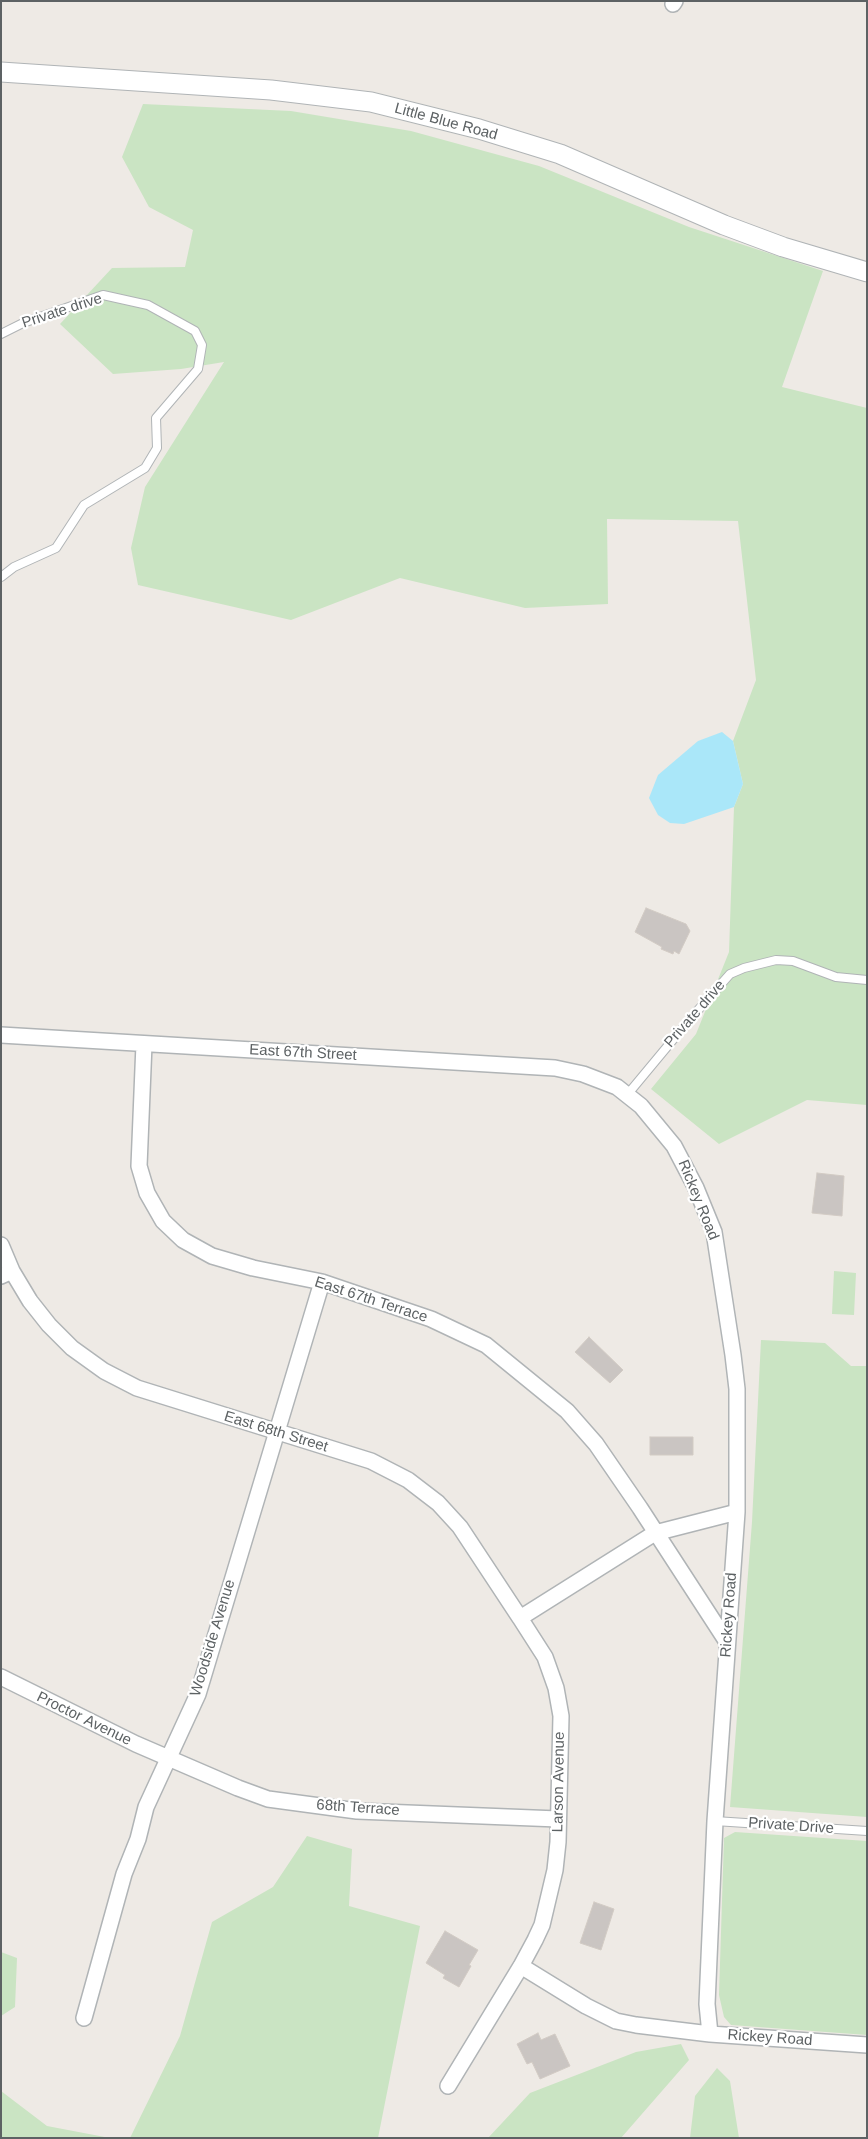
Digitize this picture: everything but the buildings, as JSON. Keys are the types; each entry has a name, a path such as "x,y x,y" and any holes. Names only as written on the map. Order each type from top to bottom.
{"street":[{"name":"Little Blue Road","path":"1,72 271,90 371,102 479,129 560,154 732,228 783,247 867,272"},
{"name":"East 67th Street","path":"1,1035 524,1065 555,1068 604,1081"},
{"name":"East 67th Terrace","path":"144,1044 139,1166 147,1193 163,1221 182,1240 212,1256 262,1271 322,1282 431,1319 486,1345 567,1411 616,1472 654,1533 727,1642"},
{"name":"Rickey Road","path":"604,1081 627,1094 653,1118 674,1146 696,1188 714,1232 734,1355 737,1512 715,1822 707,2004 710,2034 867,2044"},
{"path":"1,1245 7,1274"},
{"name":"East 68th Street","path":"7,1274 49,1325 72,1348 104,1372 137,1388 371,1461 408,1480 424,1491 460,1526 520,1618"},
{"name":"Woodside Avenue","path":"84,2018 100,1968 124,1874 138,1839 146,1807 198,1694 322,1282"},
{"path":"520,1618 654,1533 737,1512"},
{"name":"Larson Avenue","path":"448,2086 522,1966 542,1925 548,1903 558,1842 561,1716 556,1688 544,1657 520,1618"},
{"name":"Proctor Avenue","path":"1,1677 167,1758"},
{"name":"68th Terrace","path":"167,1758 268,1799 357,1811 558,1819"},
{"path":"522,1966 552,1987 616,2021 657,2029 710,2034"}],"lane":[{"name":"Private drive","path":"1,334 23,323 103,295 148,305 195,331 202,345 198,369 156,418 157,448 145,468 84,505 56,548 14,566 1,577"},
{"name":"Private drive","path":"627,1094 730,974 744,968 776,960 794,961 836,977 867,980"},
{"name":"Private Drive","path":"715,1822 867,1831"}],"green space":[{"path":"143,104 291,111 411,131 539,166 689,227 823,271 782,387 867,408 867,1105 807,1100 719,1144 651,1089 696,1034 729,952 734,807 743,784 733,741 756,680 738,521 607,519 608,604 525,608 400,578 291,620 138,585 131,548 145,487 224,362 181,369 113,374 60,324 112,268 185,267 193,230 149,207 122,157"},
{"path":"834,1271 856,1273 854,1315 832,1314"},
{"path":"761,1340 825,1343 851,1366 867,1366 867,1817 730,1807 752,1522"},
{"path":"735,1832 867,1841 867,2035 731,2025 724,2017 719,1995 724,1838"},
{"path":"307,1836 352,1849 349,1906 420,1926 378,2138 130,2138 180,2036 212,1922 273,1887"},
{"path":"1,1952 17,1958 15,2007 1,2016"},
{"path":"681,2044 689,2060 621,2138 488,2138 530,2093 636,2052"},
{"path":"717,2068 730,2081 739,2138 690,2138 695,2096"},
{"path":"1,2091 47,2126 110,2138 1,2138"}],"water":[{"path":"722,732 733,741 743,784 734,807 684,824 670,823 658,815 649,798 658,775 698,741"}]}
